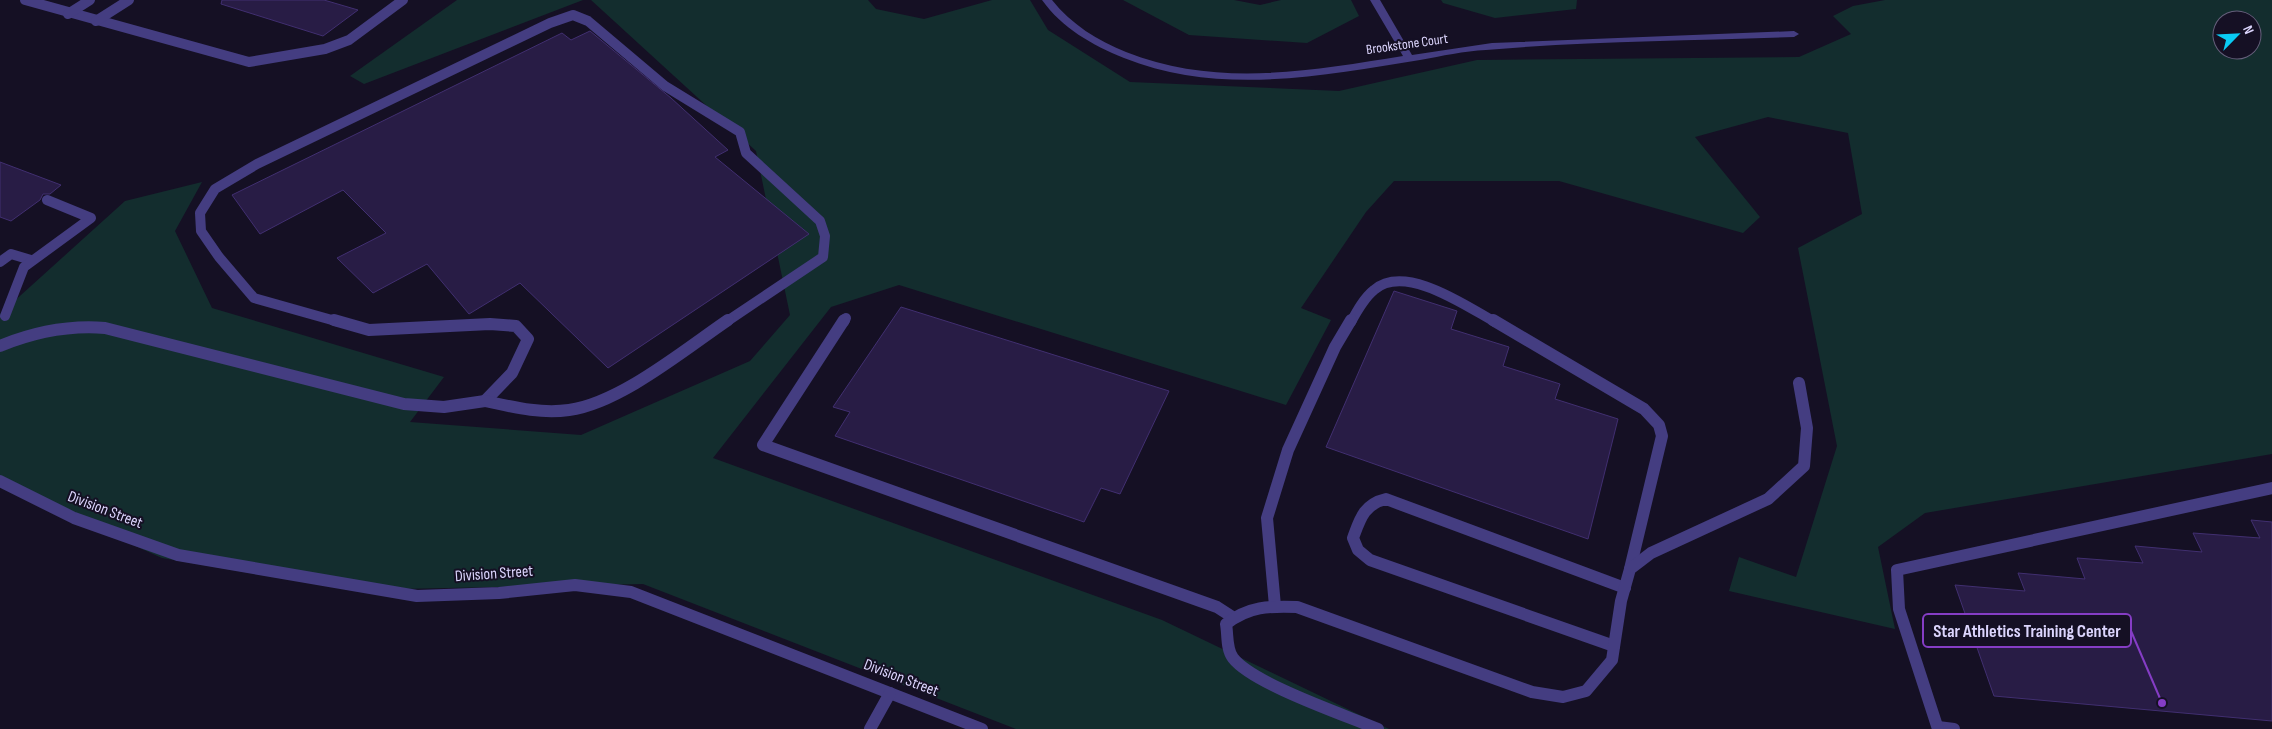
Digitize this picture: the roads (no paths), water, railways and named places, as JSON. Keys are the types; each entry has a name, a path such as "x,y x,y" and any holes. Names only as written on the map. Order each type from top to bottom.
{"street":[{"name":"Brookstone Court","path":"1047,0 1062,18 1096,42 1134,59 1192,74 1244,78 1281,77 1489,46 1794,34"},
{"path":"1375,0 1409,58"}],"lane":[{"path":"25,0 68,14 249,62 325,49 349,40 403,0"},
{"path":"68,14 90,0"},
{"path":"96,21 129,0"},
{"path":"0,346 36,332 63,328 96,327 404,404 444,407 485,401 535,411 568,410 599,403 620,392 823,258 825,236 820,221 746,153 740,132 683,95 665,86 588,22 573,16 550,23 256,164 215,189 200,213 201,231 219,257 254,298 369,330 490,324 516,326 528,340 512,373 485,401"},
{"path":"5,316 24,267 31,260 91,218 46,200"},
{"path":"0,262 11,254 31,260"},
{"path":"1275,606 1267,518 1288,450 1335,347 1357,311 1374,290 1394,281 1408,281 1442,294 1518,334 1644,409 1659,425 1662,436 1625,588 1612,660 1586,691 1563,697 1532,692 1297,607 1275,606 1243,610 1226,624 1232,656 1244,668 1282,687 1378,729"},
{"path":"846,318 763,445 1193,598 1217,607 1234,618"},
{"path":"1630,569 1651,553 1768,499 1804,466 1807,428 1799,383"},
{"name":"Division Street","path":"0,481 74,518 178,555 417,596 499,593 575,585 632,592 982,729"},
{"path":"1954,729 1938,728 1899,610 1897,570 2272,488"},
{"path":"1614,646 1370,560 1358,550 1353,538 1365,509 1370,504 1386,499 1625,588"},
{"path":"870,729 890,693"}],"place":[{"name":"Star Athletics Training Center","path":"2162,703"}]}
